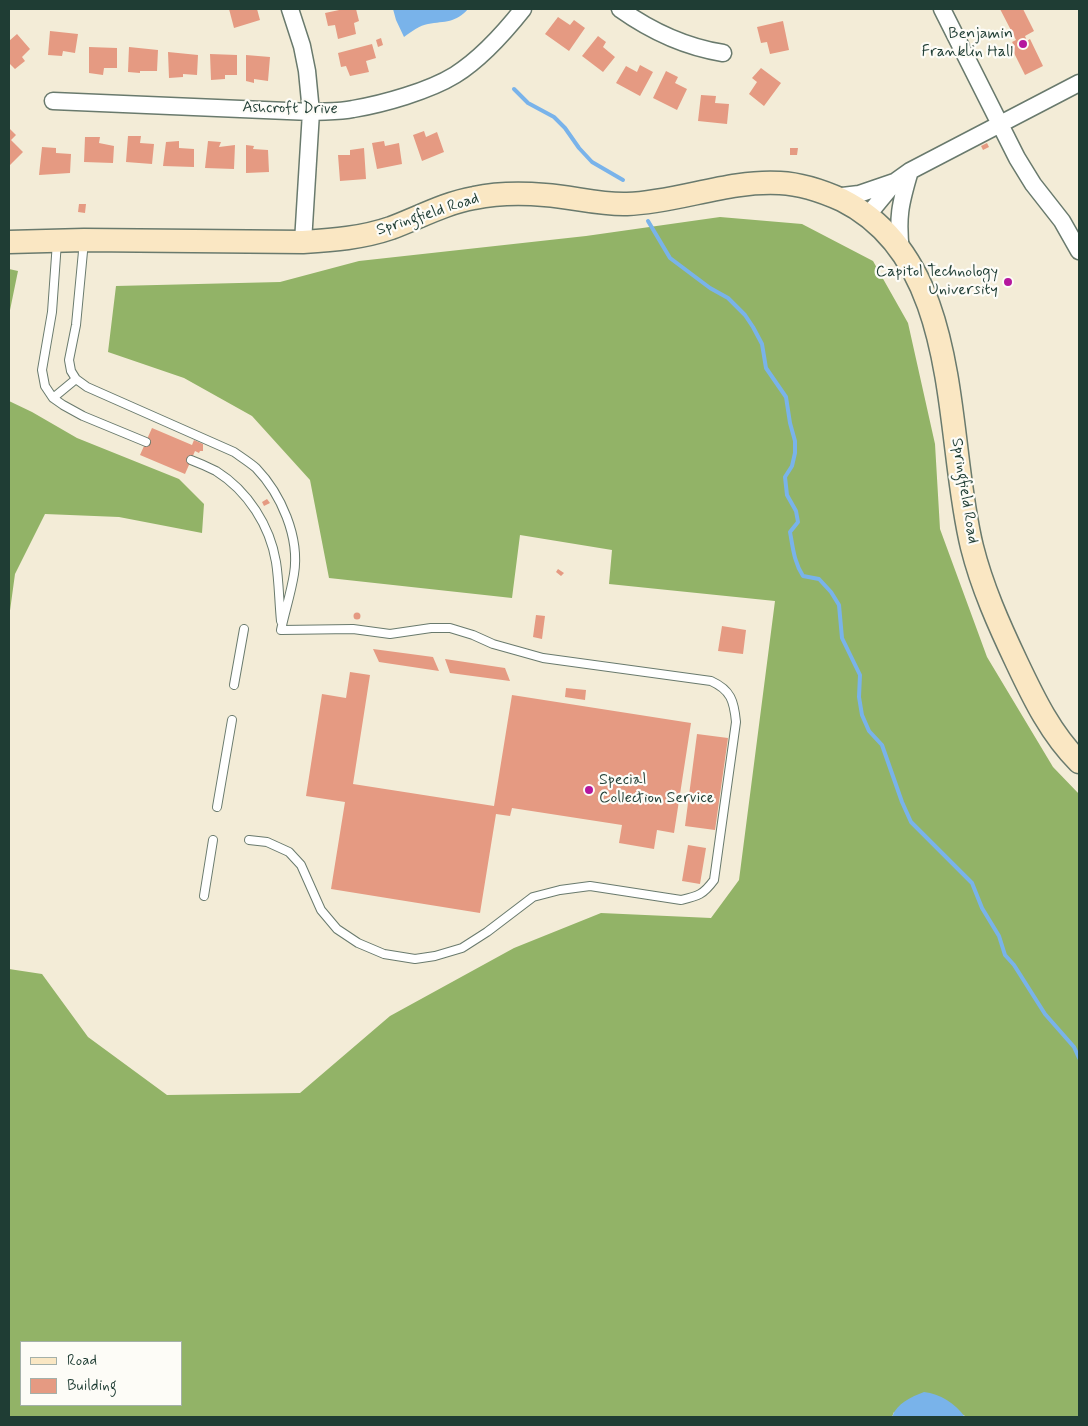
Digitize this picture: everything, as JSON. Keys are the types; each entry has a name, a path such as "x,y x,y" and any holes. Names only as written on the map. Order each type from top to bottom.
{"street":[{"path":"290,9 302,46 307,71 311,112 303,242"},
{"name":"Ashcroft Drive","path":"53,101 311,112 360,107 421,90 454,76 474,61 509,27 523,9"},
{"path":"620,9 672,39 700,49 723,53"},
{"path":"942,9 1025,172 1062,220 1079,251"},
{"path":"867,216 896,181 910,171 1079,83"},
{"path":"901,252 898,228 900,206 910,171"},
{"path":"834,197 859,194 896,181"},
{"name":"Springfield Road","path":"9,242 84,240 303,242 350,238 372,234 469,199 507,194 547,195 627,204 762,182 794,184 834,197 867,216 878,225 901,252 919,281 934,321 952,415 967,526 983,584 1002,633 1035,701 1060,740 1079,762"}],"lane":[{"path":"57,240 52,312 42,370 45,386 53,398 63,405 83,416 146,442"},
{"path":"84,240 76,325 69,360 76,379 87,388 234,452 255,468 284,509 290,526 294,572 281,630"},
{"path":"53,398 76,379"},
{"path":"191,460 217,472 240,491 253,506 265,525 276,564 281,630"},
{"path":"249,840 267,842 289,852 301,865 321,910 337,929 358,943 384,954 415,959 462,948 533,897 560,890 590,886 680,900 695,897 705,892 714,880 736,722 735,705 721,685 711,681 543,658 493,644 450,628 431,628 390,634 353,629 281,630"},
{"path":"234,685 244,629"},
{"path":"217,807 232,720"},
{"path":"204,896 213,840"}],"green space":[{"path":"720,217 802,224 873,261 908,323 935,444 940,529 987,657 1053,767 1079,794 1079,1417 965,1417 964,1415 894,1412 892,1417 9,1417 9,969 42,974 88,1037 167,1095 300,1093 390,1016 514,948 601,913 711,918 739,880 775,601 609,584 612,550 520,535 512,598 329,578 310,480 252,416 184,378 108,352 116,286 280,282 359,261 586,236"},
{"path":"9,269 18,271 9,315"},
{"path":"9,401 77,438 179,479 204,504 202,533 119,517 45,514 15,574 9,618"}],"water":[{"path":"393,9 468,9 464,14 455,19 425,25 404,37"},
{"path":"924,1392 947,1400 957,1407 965,1417 892,1417 901,1404 909,1398"}],"building":[{"path":"229,9 257,9 260,20 234,28"},
{"path":"344,9 356,9 359,21 354,23 356,34 338,39 335,25 328,26 325,13"},
{"name":"Benjamin Franklin Hall","path":"1000,9 1023,9 1034,31 1025,36 1027,41 1030,39 1043,66 1025,75 1012,49 1015,47 1012,42 1016,40"},
{"path":"558,17 570,25 574,20 585,28 569,51 545,34"},
{"path":"783,21 789,50 770,54 767,42 761,43 757,27"},
{"path":"50,31 78,34 75,53 63,51 62,56 48,55"},
{"path":"17,34 30,49 22,57 25,61 15,69 9,63 9,41"},
{"path":"598,36 606,42 603,47 615,57 603,72 582,56"},
{"path":"381,38 383,45 378,47 376,40"},
{"path":"372,44 376,58 366,61 369,72 350,76 346,66 341,67 338,53"},
{"path":"89,47 117,48 117,68 104,68 103,75 89,73"},
{"path":"129,47 158,50 157,71 128,72"},
{"path":"168,52 198,55 197,75 183,74 183,77 169,78"},
{"path":"210,54 237,55 237,75 225,75 225,79 211,80"},
{"path":"246,55 270,57 268,81 254,79 254,83 246,81"},
{"path":"640,65 653,72 640,96 616,83 626,66 637,72"},
{"path":"761,68 781,83 764,106 749,94 757,82 752,78"},
{"path":"666,71 678,77 675,83 687,89 677,110 653,98"},
{"path":"701,95 716,96 715,103 729,104 727,124 698,121"},
{"path":"9,128 16,135 11,140 23,152 10,165 9,163"},
{"path":"424,131 426,137 437,132 444,152 422,161 413,135"},
{"path":"128,136 141,136 140,143 154,144 152,164 126,162"},
{"path":"85,137 100,137 99,143 114,146 113,163 84,162"},
{"path":"179,141 179,148 194,149 194,167 163,166 166,142"},
{"path":"208,141 221,142 219,147 235,145 234,169 205,168"},
{"path":"384,141 385,146 399,143 402,164 377,169 372,143"},
{"path":"987,143 989,147 983,150 981,146"},
{"path":"246,145 254,146 253,149 268,150 269,172 246,173"},
{"path":"42,147 56,148 56,153 71,154 70,173 39,175"},
{"path":"364,148 366,179 340,181 338,155 350,155 350,150"},
{"path":"790,148 798,148 797,155 790,155"},
{"path":"79,204 86,204 85,213 78,212"},
{"path":"152,428 192,445 194,440 203,444 203,451 199,453 195,451 185,474 140,455"},
{"path":"267,499 270,503 264,506 262,502"},
{"path":"558,569 564,573 561,576 556,572"},
{"path":"357,613 360,616 357,619 354,616"},
{"path":"536,615 545,616 542,639 533,637"},
{"path":"722,626 746,630 743,654 718,651"},
{"path":"373,649 433,657 439,671 379,662"},
{"path":"445,659 505,668 510,681 450,673"},
{"name":"Special Collection Service","path":"350,672 370,675 353,784 494,806 512,695 691,723 674,833 657,830 654,849 619,843 622,825 512,808 510,816 496,814 480,913 331,889 345,802 306,796 322,694 346,698"},
{"path":"566,688 586,690 585,700 565,697"},
{"path":"697,734 728,738 715,830 685,826"},
{"path":"688,845 706,848 700,884 682,881"}],"waterway":[{"path":"514,89 528,103 554,117 592,162 623,180"},
{"path":"648,221 670,258 710,288 728,298 745,315 762,344 766,368 786,397 795,441 792,466 785,477 787,495 796,511 798,522 790,532 796,560 803,576 819,579 831,592 839,605 842,638 860,675 859,697 862,715 869,731 882,745 911,822 972,883 982,908 999,936 1005,955 1014,965 1045,1014 1074,1047 1079,1058"}],"place":[{"name":"Benjamin Franklin Hall","path":"1023,44"},
{"name":"Capitol Technology University","path":"1008,282"},
{"name":"Special Collection Service","path":"589,790"}]}
